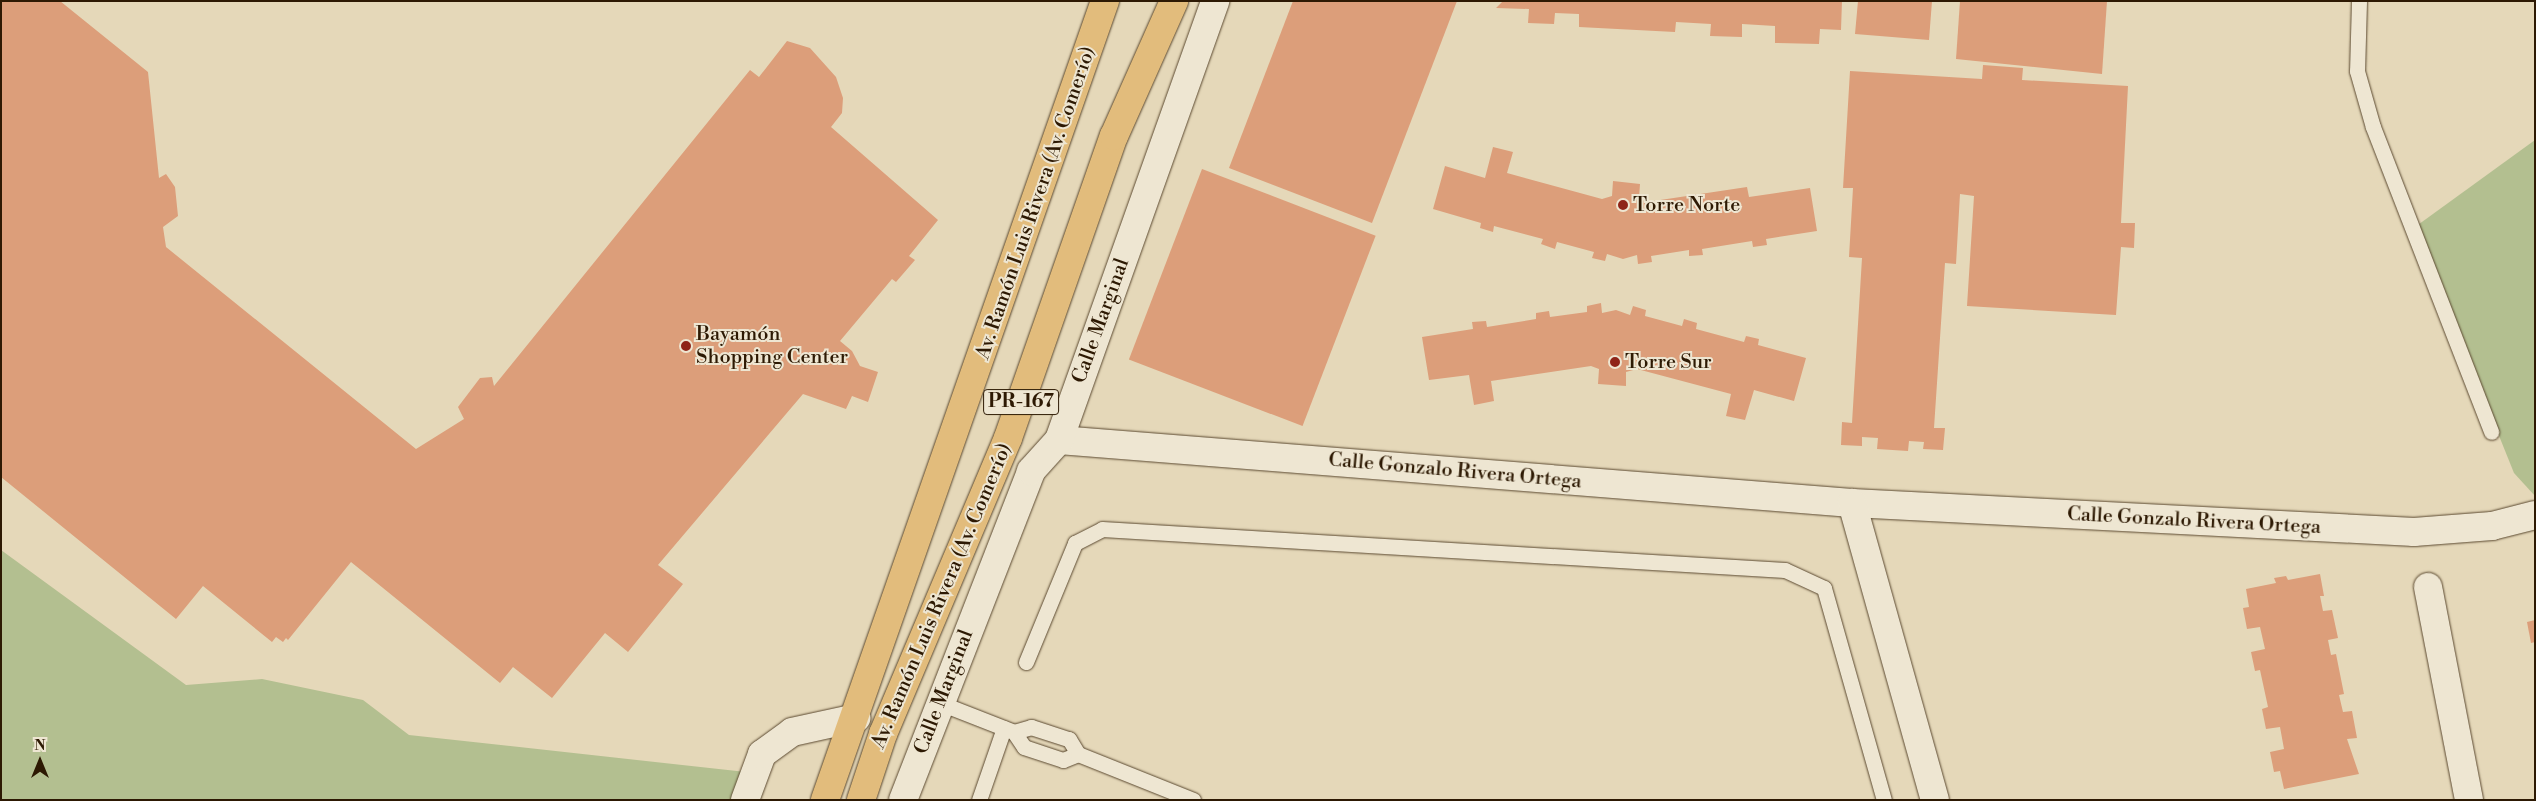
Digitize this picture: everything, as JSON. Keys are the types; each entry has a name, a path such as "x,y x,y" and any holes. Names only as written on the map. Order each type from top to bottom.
{"main road":[{"name":"Av. Ramón Luis Rivera (Av. Comerío)","path":"826,800 1106,1"},
{"name":"Av. Ramón Luis Rivera (Av. Comerío)","path":"861,800 883,734 1008,438 1114,136 1174,1"}],"street":[{"name":"Calle Marginal","path":"903,800 1031,472 1059,440 1215,1"},
{"name":"Calle Gonzalo Rivera Ortega","path":"1059,440 1852,503 2414,532 2492,526 2535,516"},
{"path":"1852,503 1935,800"},
{"path":"2428,587 2469,800"},
{"path":"745,800 762,754 792,732 856,718"}],"lane":[{"path":"2359,1 2357,71 2373,127 2491,432"},
{"path":"1026,662 1075,543 1102,529 1785,570 1824,588 1884,800"},
{"path":"940,703 1009,730 1024,747 1063,760 1078,754"},
{"path":"1009,730 1030,727 1069,739 1078,754 1193,800"},
{"path":"979,800 1009,730"}],"green space":[{"path":"2535,140 2535,496 2514,473 2415,227"},
{"path":"1,550 186,685 262,679 363,700 409,735 746,772 735,800 1,800"}],"building":[{"name":"Bayamón Shopping Center","path":"1,1 60,1 148,72 159,178 166,174 175,187 178,216 163,227 166,247 416,449 464,419 458,407 480,378 492,377 494,386 750,70 759,77 787,41 810,48 836,77 843,98 842,113 831,127 938,220 909,256 915,260 896,282 892,279 840,341 852,351 860,366 878,372 868,402 852,396 846,409 803,394 658,565 683,584 628,652 605,633 552,698 513,667 500,683 351,562 288,640 286,638 283,642 276,637 272,642 203,586 176,619 1,477"},
{"path":"1293,1 1457,1 1372,223 1229,168"},
{"path":"1503,1 1842,1 1841,30 1820,29 1819,44 1775,43 1775,26 1742,24 1742,37 1710,36 1711,24 1676,22 1675,32 1579,27 1579,14 1555,13 1554,24 1528,23 1529,9 1496,8"},
{"path":"1858,1 1932,1 1929,40 1855,34"},
{"path":"1960,1 2107,1 2102,74 1956,59"},
{"path":"1983,65 2023,68 2022,80 2128,86 2121,223 2135,223 2134,248 2121,247 2116,315 1967,306 1974,196 1960,194 1956,264 1945,263 1934,428 1945,428 1943,450 1923,449 1924,442 1909,441 1908,451 1877,449 1878,438 1862,437 1862,446 1841,445 1842,422 1852,423 1862,258 1849,257 1853,188 1843,188 1850,71 1982,79"},
{"name":"Torre Norte","path":"1493,147 1513,152 1507,173 1602,199 1612,196 1613,181 1640,184 1639,198 1647,202 1747,187 1749,197 1810,188 1817,231 1766,239 1767,245 1753,247 1752,241 1702,249 1703,255 1689,256 1689,250 1651,256 1652,262 1638,264 1637,255 1623,259 1607,254 1605,261 1592,258 1594,252 1557,242 1555,249 1541,244 1543,239 1494,226 1493,232 1480,228 1481,223 1433,209 1445,166 1485,178"},
{"path":"1202,169 1376,236 1303,426 1129,359"},
{"name":"Torre Sur","path":"1601,303 1602,313 1616,310 1630,315 1633,306 1646,310 1645,316 1682,326 1684,319 1697,323 1696,329 1744,342 1746,336 1759,339 1758,345 1806,358 1794,401 1754,390 1745,420 1726,416 1731,394 1637,369 1626,372 1626,386 1598,384 1599,369 1591,366 1491,381 1494,401 1474,405 1469,375 1429,380 1422,337 1473,329 1472,322 1486,321 1487,327 1536,319 1536,313 1549,311 1550,317 1587,312 1587,306"},
{"path":"2320,574 2324,596 2320,596 2323,611 2332,610 2338,638 2328,640 2331,655 2336,654 2344,694 2339,695 2343,712 2352,711 2357,738 2347,739 2359,774 2284,789 2280,771 2274,772 2270,752 2284,749 2280,727 2266,729 2262,709 2268,707 2260,670 2255,671 2251,652 2265,649 2260,627 2247,629 2243,608 2249,607 2246,589 2276,583 2274,578 2286,576 2288,580"},
{"path":"2535,620 2535,642 2531,643 2527,622"}],"place":[{"name":"Torre Norte","path":"1623,205"},
{"name":"Bayamón Shopping Center","path":"686,346"},
{"name":"Torre Sur","path":"1615,362"}]}
